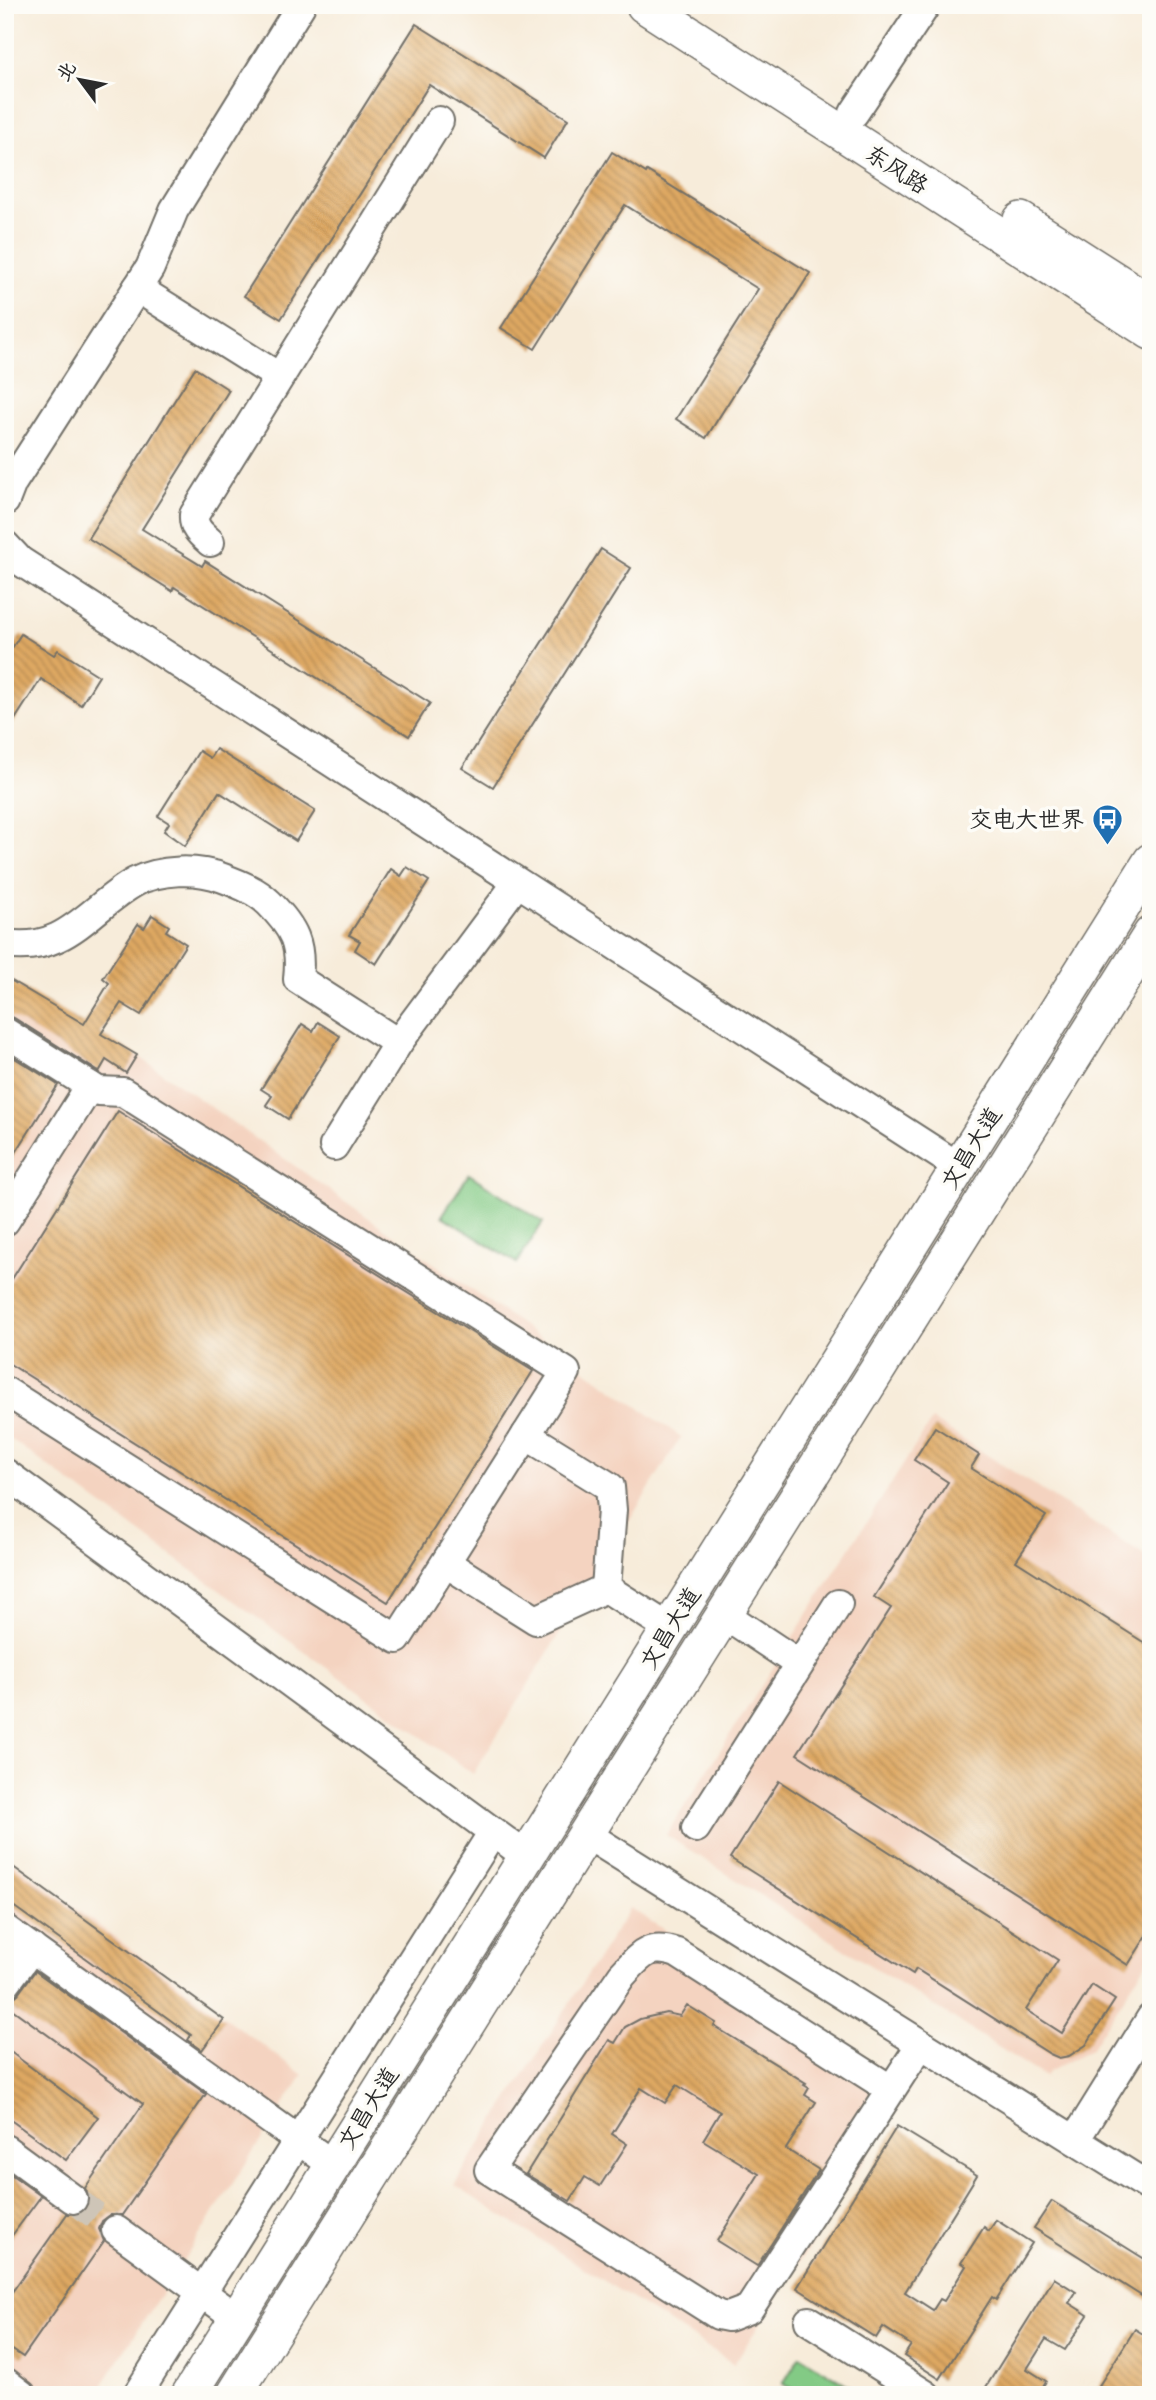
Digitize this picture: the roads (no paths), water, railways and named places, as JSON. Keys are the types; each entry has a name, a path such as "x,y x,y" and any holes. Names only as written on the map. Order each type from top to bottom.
{"main road":[{"name":"东风路","path":"644,5 1151,332"},
{"name":"东风路","path":"686,5 1151,303"},
{"name":"文昌大道","path":"189,2395 1151,861"},
{"name":"文昌大道","path":"234,2395 1151,934"}],"street":[{"path":"5,501 12,483 150,268 174,210 301,5"},
{"path":"854,113 926,5"},
{"path":"210,542 198,532 193,523 194,515 439,121"},
{"path":"137,288 279,377"},
{"path":"5,545 32,569 959,1167"},
{"path":"5,944 20,947 47,943 65,935 135,883 156,874 190,871 214,874 264,898 285,919 298,944 298,979 398,1043"},
{"path":"334,1146 398,1043 517,883"},
{"path":"5,1032 98,1091 123,1091 566,1372 397,1639 5,1391"},
{"path":"5,1221 90,1086"},
{"path":"526,1435 610,1487 612,1510 606,1588"},
{"path":"5,1473 526,1856"},
{"path":"446,1563 536,1620 606,1588"},
{"path":"606,1588 669,1628"},
{"path":"696,1828 838,1604"},
{"path":"724,1614 799,1664"},
{"path":"137,2395 493,1832"},
{"path":"586,1834 1151,2188"},
{"path":"5,1929 333,2165"},
{"path":"5,1984 32,1948"},
{"path":"890,2089 677,1954 664,1949 652,1949 640,1956 622,1975 489,2169 718,2315 729,2317 749,2309 921,2043"},
{"path":"1075,2140 1151,2018"},
{"path":"5,2149 73,2199"},
{"path":"116,2230 237,2318"},
{"path":"809,2321 926,2395"},
{"path":"5,2382 22,2395"}],"tunnel":[{"path":"73,2199 116,2230"}],"place":[{"name":"交电大世界","path":"1107,846"}]}
